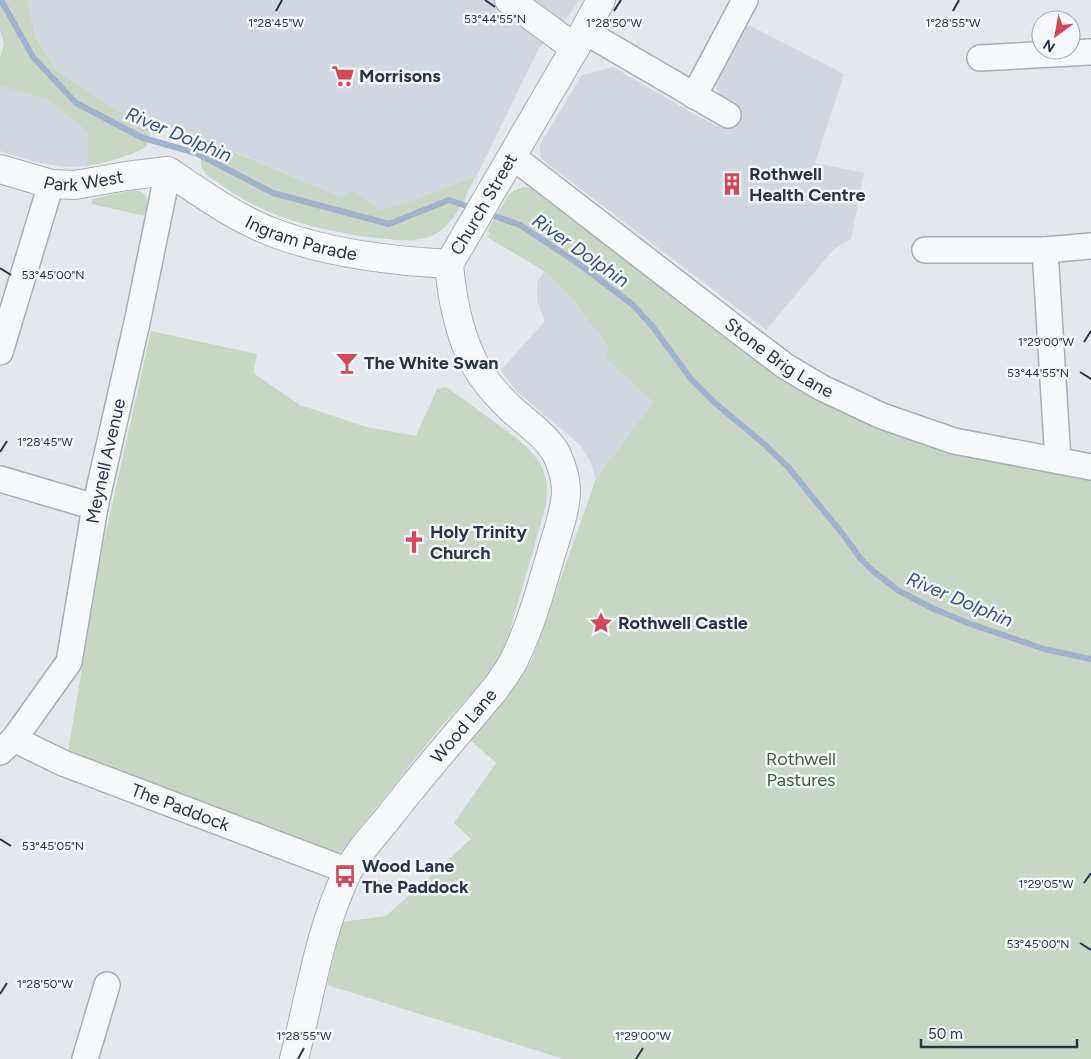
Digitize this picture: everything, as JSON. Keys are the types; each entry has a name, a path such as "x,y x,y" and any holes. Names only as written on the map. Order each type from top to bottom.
{"street":[{"path":"509,0 580,40 694,96 728,115"},
{"name":"Church Street","path":"497,395 481,375 463,334 452,291 449,264 473,226 601,0"},
{"path":"694,96 745,0"},
{"path":"980,58 1091,52"},
{"name":"Stone Brig Lane","path":"512,156 734,328 785,366 822,388 882,416 954,441 1091,467"},
{"name":"Park West","path":"0,169 51,184 75,186 126,176 168,171"},
{"name":"Ingram Parade","path":"168,171 224,208 276,234 330,249 367,256 412,262 449,264"},
{"name":"Meynell Avenue","path":"7,745 69,662 95,507 136,327 168,171"},
{"path":"0,352 51,184"},
{"path":"925,250 1045,250 1091,246"},
{"path":"1045,250 1058,461"},
{"name":"Wood Lane","path":"294,1059 325,931 348,871 405,796 506,674 527,629 542,584 562,517 566,491 564,471 556,453 539,433 497,395"},
{"path":"0,478 95,507"},
{"name":"The Paddock","path":"7,745 62,763 348,871"},
{"path":"85,1059 107,985"}],"shaded area":[{"path":"27,0 579,0 568,16 539,48 476,177 380,210 352,190 341,197 215,143 153,122 138,124 57,71 36,36"},
{"path":"747,24 844,74 815,163 864,173 851,239 834,249 766,330 544,161 540,151 542,141 582,75 613,67 701,118 723,128 735,102 720,95 717,92 716,84"},
{"path":"0,86 47,99 88,132 87,166 66,167 39,163 0,151"},
{"path":"544,271 572,299 608,346 605,358 653,402 596,479 590,461 579,444 515,390 501,370 545,321 537,301 537,282"}],"green space":[{"path":"0,0 27,0 36,37 57,71 138,124 153,122 146,147 118,159 87,166 88,132 47,99 0,86 0,59 4,43 0,30"},
{"path":"206,140 341,197 352,190 380,210 475,177 455,215 437,233 415,240 377,238 315,227 295,221 256,206 237,196 205,173 201,165 201,157"},
{"name":"Rothwell Pastures","path":"525,187 538,191 879,428 935,448 991,461 1091,478 1091,1059 564,1059 327,985 341,922 386,916 471,839 454,823 496,763 468,738 510,693 531,662 596,479 653,402 605,358 608,346 572,299 544,271 487,237 490,233 487,231 508,196 512,192"},
{"path":"134,190 146,196 147,207 144,216 92,204 92,199"},
{"path":"151,331 257,354 253,373 300,405 366,427 416,436 437,389 446,387 525,446 533,454 544,473 547,484 547,497 544,512 507,641 497,661 477,687 440,728 338,855 67,757 102,550"}],"waterway":[{"name":"River Dolphin","path":"1,0 33,57 76,103 143,138 196,153 273,193 389,224 449,200 475,209"},
{"name":"River Dolphin","path":"486,213 520,225 579,264 633,305 653,327 691,379 714,402 788,467 860,558 873,571 899,591 934,609 968,623 1044,649 1091,659"}],"place":[{"name":"Morrisons","path":"343,76"},
{"name":"Rothwell Health Centre","path":"732,184"},
{"name":"The White Swan","path":"347,363"},
{"name":"Holy Trinity Church","path":"414,542"},
{"name":"Rothwell Castle","path":"601,623"},
{"name":"Wood Lane The Paddock","path":"345,876"}]}
